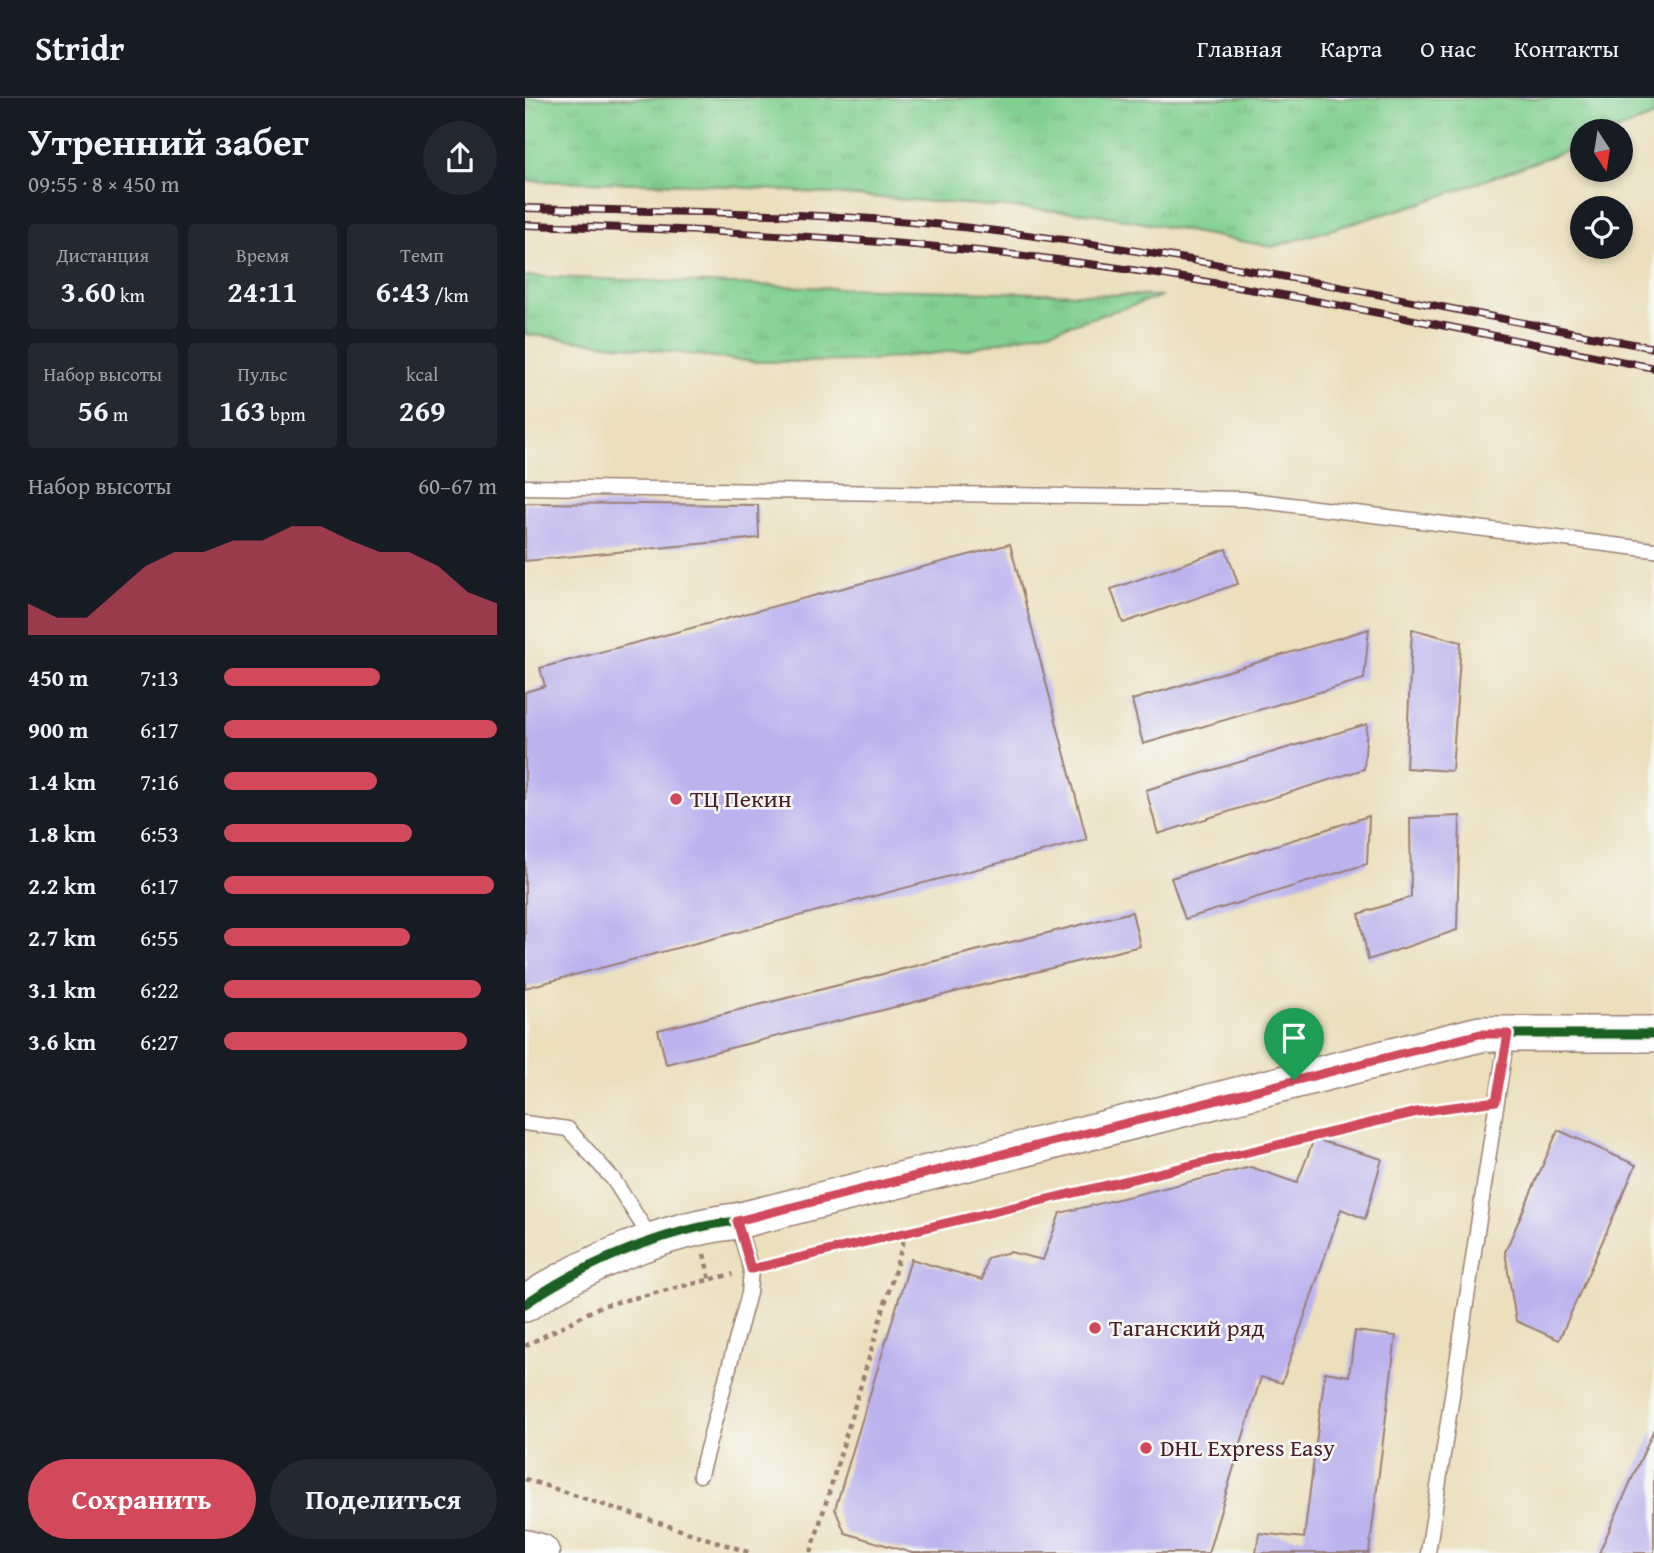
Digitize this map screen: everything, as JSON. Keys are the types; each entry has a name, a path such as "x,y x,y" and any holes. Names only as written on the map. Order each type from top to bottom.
{"main road":[{"path":"525,1549 540,1553"}],"street":[{"path":"525,1304 550,1286 652,1241 697,1226 737,1221 1480,1034 1654,1034"}],"lane":[{"path":"525,487 1244,499 1654,550"},
{"path":"1428,1553 1508,1034"},
{"path":"525,1123 568,1129 613,1180 652,1241"},
{"path":"700,1475 749,1293 751,1269 737,1221"}],"path":[{"path":"525,1346 601,1306 1417,1112 1496,1101"},
{"path":"811,1553 906,1233"},
{"path":"525,1479 751,1553"}],"green space":[{"path":"525,98 1654,98 1654,116 1633,124 1633,119 1570,119 1570,149 1425,202 1272,247 1097,214 698,184 525,181"},
{"path":"525,276 833,288 1162,296 1057,329 964,350 863,361 755,362 525,334"}],"building":[{"path":"525,503 758,505 759,538 525,561"},
{"path":"1010,544 1087,840 525,988 525,692 545,686 540,668"},
{"path":"1226,549 1238,584 1123,623 1111,589"},
{"path":"1369,629 1364,679 1143,744 1132,700"},
{"path":"1412,629 1461,642 1452,771 1406,768"},
{"path":"1367,724 1364,769 1158,834 1146,790"},
{"path":"1369,816 1367,864 1185,919 1171,878"},
{"path":"1460,816 1457,930 1368,960 1359,914 1411,897 1410,818"},
{"path":"1132,912 1140,946 666,1064 658,1030"},
{"path":"1558,1130 1636,1165 1559,1340 1516,1321 1505,1252"},
{"name":"Таганский ряд","path":"1314,1139 1382,1159 1365,1219 1341,1209 1282,1383 1261,1377 1208,1553 912,1553 845,1533 835,1509 911,1259 982,1280 987,1258 1010,1252 1043,1260 1060,1213 1251,1167 1297,1183"},
{"path":"1355,1331 1396,1336 1369,1553 1256,1553 1259,1533 1304,1538 1325,1372 1349,1376"},
{"path":"1654,1429 1654,1553 1599,1553"}],"railway":[{"path":"525,208 839,217 943,225 1032,236 1300,279 1654,348"},
{"path":"525,225 825,238 1050,259 1258,291 1654,368"}],"cycle path":[{"path":"525,1304 599,1262 682,1232 737,1221 1480,1034 1654,1034"}],"place":[{"name":"ТЦ Пекин","path":"676,799"},
{"name":"Таганский ряд","path":"1095,1328"},
{"name":"DHL Express Easy","path":"1146,1448"}],"route":[{"path":"1480,1034 1508,1034 1496,1101 1417,1112 751,1269 737,1221 1294,1080 1480,1034"}]}
